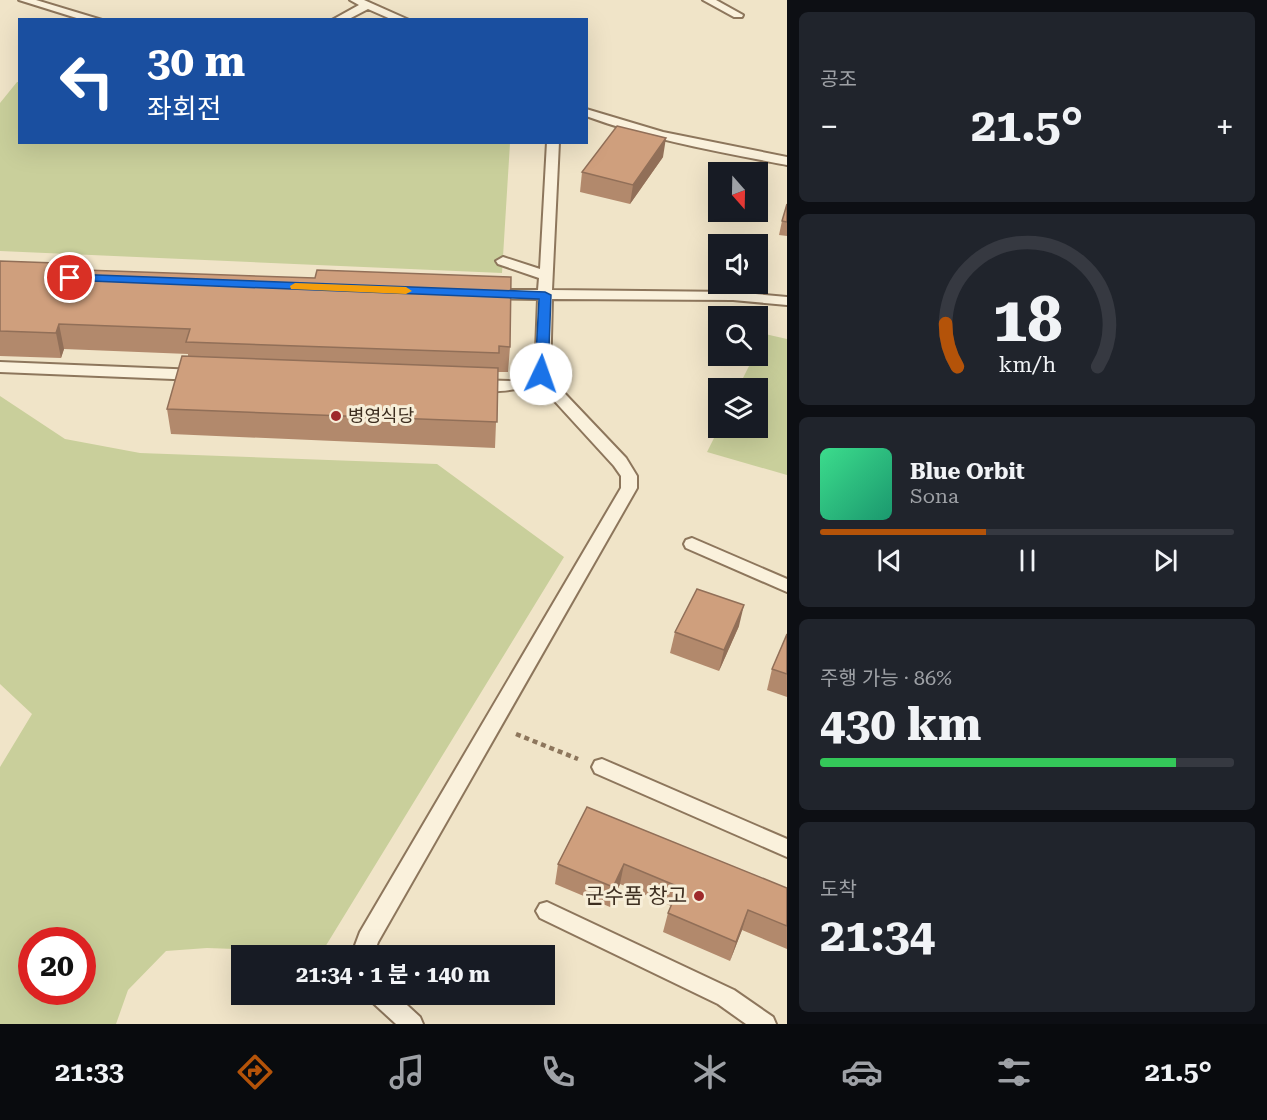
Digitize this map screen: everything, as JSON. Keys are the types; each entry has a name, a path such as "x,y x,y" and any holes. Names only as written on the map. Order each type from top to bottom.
{"lane":[{"path":"24,0 91,18"},
{"path":"356,0 399,18"},
{"path":"708,0 738,15"},
{"path":"341,18 368,5"},
{"path":"588,113 627,127 666,137 787,161"},
{"path":"366,945 628,488 628,476 620,462 543,379 553,144"},
{"path":"503,261 546,276"},
{"path":"475,293 733,296 787,301"},
{"path":"0,367 213,375"},
{"path":"462,385 510,386 543,379"},
{"path":"692,544 787,585"},
{"path":"602,767 787,848"},
{"path":"547,911 726,997 765,1024"},
{"path":"391,1005 412,1024"}],"green space":[{"path":"18,82 18,144 510,144 502,273 0,251 0,103"},
{"path":"768,335 787,339 787,475 707,452 714,438 768,438 768,378 743,378 749,366 768,366"},
{"path":"0,396 65,439 140,453 437,464 564,557 326,945 231,945 231,949 166,951 128,990 116,1024 0,1024 0,767 32,714 0,684"}],"building":[{"path":"617,126 666,138 633,185 582,172"},
{"path":"787,204 787,222 782,221"},
{"path":"0,261 83,264 84,270 315,278 317,270 511,277 510,347 499,346 499,353 186,342 190,329 59,324 56,333 0,331"},
{"path":"182,356 498,368 497,422 167,409"},
{"path":"697,589 744,605 724,650 675,632"},
{"path":"787,634 787,674 772,669"},
{"name":"군수품 창고","path":"587,807 787,888 787,926 748,910 736,942 668,913 679,887 624,864 613,887 558,864"}],"slow traffic":[{"path":"295,286 406,291"}],"place":[{"name":"병영식당","path":"336,416"},
{"name":"군수품 창고","path":"699,896"}],"route":[{"path":"70,278 545,295 541,374"}]}
